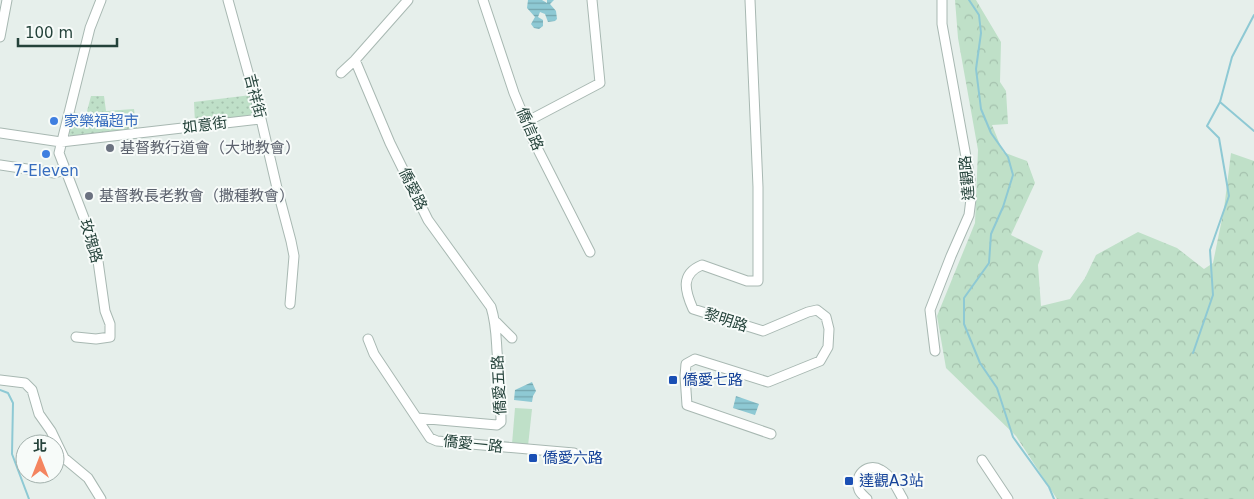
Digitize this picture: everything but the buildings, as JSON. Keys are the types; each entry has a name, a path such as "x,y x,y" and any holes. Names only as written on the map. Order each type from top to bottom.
{"street":[{"path":"0,36 7,0"},
{"name":"玫瑰路","path":"76,337 96,339 110,337 110,324 104,311 94,244 59,153 90,28 101,0"},
{"path":"340,73 355,60 408,0"},
{"name":"僑信路","path":"483,0 527,128 590,252"},
{"path":"526,122 600,83 592,0"},
{"name":"黎明路","path":"750,0 758,187 758,281 747,280 702,265 693,268 688,276 686,295 692,309 763,331 817,310 826,316 829,330 828,347 820,361 768,382 695,359 686,364 685,376 687,404 771,434"},
{"name":"達觀路","path":"935,351 930,310 969,215 971,199 970,179 942,24 942,0"},
{"name":"吉祥街","path":"229,4 261,119 294,256 290,304"},
{"name":"僑愛路","path":"355,60 390,143 428,220 491,307 496,322"},
{"name":"如意街","path":"0,133 61,142 261,119"},
{"path":"0,165 54,173 66,170"},
{"path":"496,322 512,338"},
{"name":"僑愛五路","path":"417,418 497,425 501,422 501,387 496,322"},
{"name":"僑愛一路","path":"368,339 374,354 430,438 437,441 574,453"},
{"path":"0,380 25,383 32,390 39,414 64,458 88,478 101,499"},
{"path":"982,460 1008,499"},
{"path":"867,499 859,490 858,475 872,468 881,469 891,479 903,499"}],"green space":[{"path":"955,0 976,0 1001,42 1000,82 1006,91 1008,124 992,125 1003,152 1027,161 1035,183 1011,235 1043,251 1038,265 1041,306 1070,299 1085,278 1096,255 1138,232 1177,248 1204,269 1213,263 1224,209 1231,153 1254,161 1254,499 1057,499 1016,436 946,368 937,316 975,223 978,150 958,38"},
{"path":"251,95 253,112 250,115 195,124 194,102"},
{"path":"91,96 104,96 106,111 134,109 137,130 70,136 68,130 73,112 86,115"},
{"path":"515,408 532,409 528,446 512,444"}],"water":[{"path":"528,0 542,0 547,3 547,0 554,0 550,4 556,11 557,19 548,22 545,14 540,12 538,17 543,20 543,26 539,29 534,28 531,24 535,17 527,8"},
{"path":"532,382 536,391 532,402 514,400 515,390"},
{"path":"736,396 759,404 755,415 733,408"}],"waterway":[{"path":"969,0 979,15 981,33 976,69 981,109 991,133 1008,157 1013,175 1003,207 991,234 989,263 964,298 964,324 980,363 997,388 1013,437 1049,487 1054,499"},
{"path":"1193,353 1213,295 1210,250 1229,196 1219,138 1207,126 1220,102 1232,57 1254,15"},
{"path":"1220,102 1254,131"},
{"path":"0,390 8,393 13,403 12,454 29,499"}],"place":[{"name":"家樂福超市","path":"54,121"},
{"name":"基督教行道會（大地教會）","path":"110,148"},
{"name":"7-Eleven","path":"46,154"},
{"name":"基督教長老教會（撒種教會）","path":"89,196"},
{"name":"僑愛七路","path":"673,380"},
{"name":"僑愛六路","path":"533,458"},
{"name":"達觀A3站","path":"849,481"}]}
